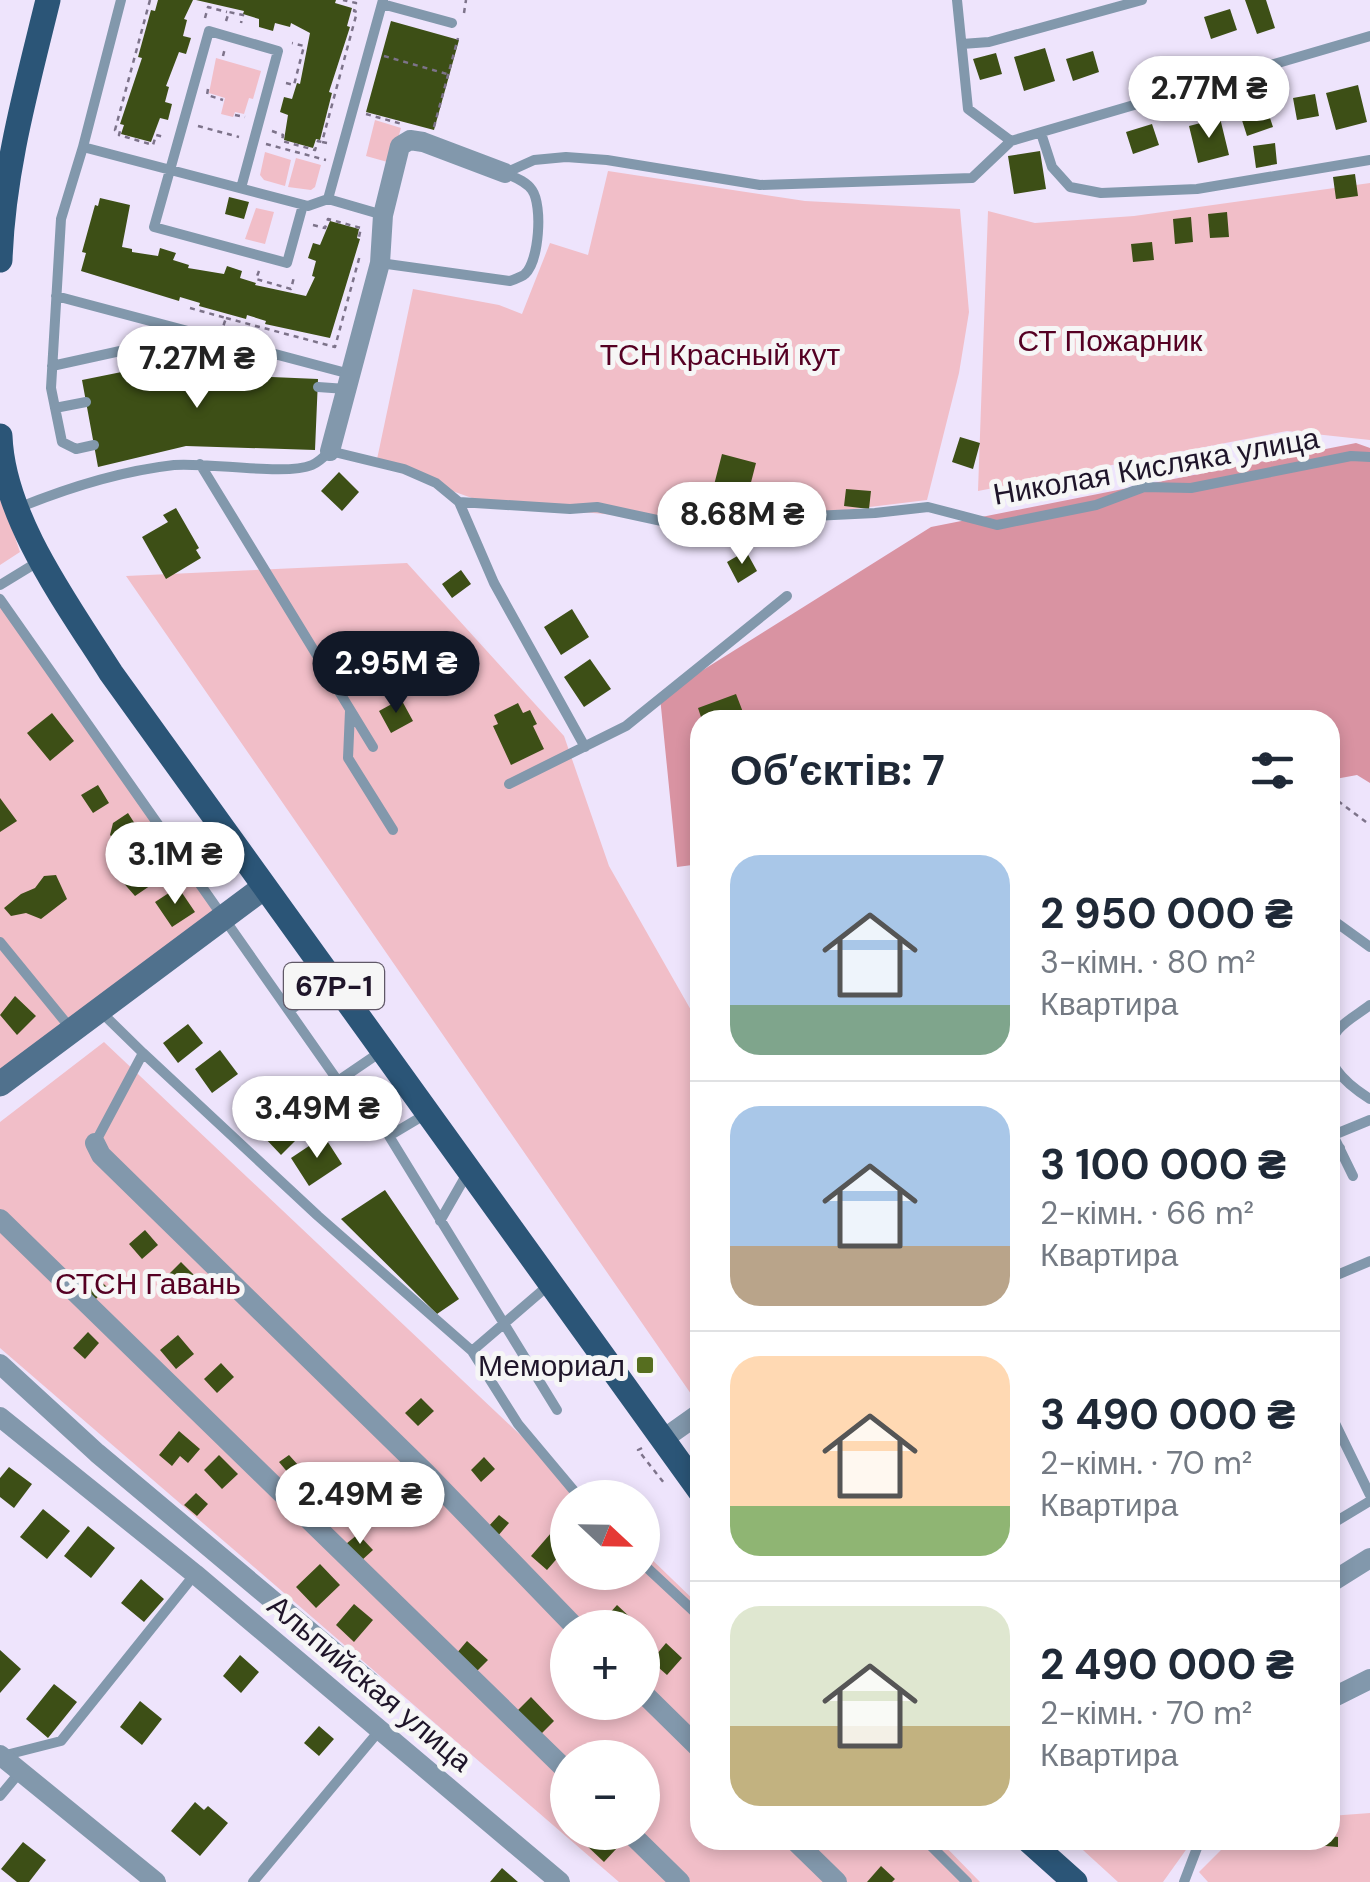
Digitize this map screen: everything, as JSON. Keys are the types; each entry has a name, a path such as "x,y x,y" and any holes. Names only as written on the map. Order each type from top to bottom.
{"main road":[{"path":"0,260 1,207 48,0"},
{"name":"67Р-1","path":"0,436 0,461 41,560 111,673 690,1478"},
{"path":"0,1084 263,888"},
{"path":"1039,1850 1075,1882"}],"street":[{"path":"328,437 349,382 380,263 384,215 400,146 410,140 424,142 505,173"},
{"path":"95,1143 102,1155 427,1474 559,1610"},
{"path":"0,1219 550,1754"},
{"path":"0,1364 97,1453 370,1682"},
{"name":"Альпийская улица","path":"0,1417 195,1574 560,1882"},
{"path":"662,1440 690,1419"},
{"path":"1340,1577 1370,1558"},
{"path":"1340,1694 1370,1678"},
{"path":"660,1709 690,1738"},
{"path":"1,1756 156,1882"},
{"path":"647,1850 680,1882"},
{"path":"804,1850 837,1882"}],"lane":[{"path":"94,444 76,449 62,442 51,388 56,296 61,219 121,0"},
{"path":"957,0 968,109 1011,142"},
{"path":"962,44 989,42 1142,0"},
{"path":"328,200 368,87 380,42 382,2 457,24"},
{"path":"240,188 278,50 209,31 154,227 288,264 303,205"},
{"path":"505,173 534,160 566,157 760,185 972,178 1011,142 1370,36"},
{"path":"1041,133 1052,168 1070,187 1102,192 1197,189 1370,160"},
{"path":"83,146 303,205 328,200 384,215"},
{"path":"380,263 510,281 524,276 534,258 538,211 533,191 505,173"},
{"path":"56,296 198,334 349,382"},
{"path":"52,366 198,334"},
{"path":"318,387 349,382"},
{"path":"55,408 86,402"},
{"path":"18,508 56,493 146,469 200,464 298,468 314,464 328,437"},
{"name":"Николая Кисляка улица","path":"328,437 436,483 460,502 597,507 671,523 928,507 997,525 1096,505 1144,487 1191,488 1350,456 1370,458"},
{"path":"200,464 373,747"},
{"path":"460,502 494,583 585,747"},
{"path":"0,585 41,560"},
{"path":"509,784 626,726 786,596"},
{"path":"0,599 338,1081 382,1052"},
{"path":"350,710 348,758 392,830"},
{"path":"1340,925 1370,947"},
{"path":"0,942 72,1031"},
{"path":"289,1011 330,980"},
{"path":"1340,1028 1370,1005"},
{"path":"99,1010 318,1216 472,1351 518,1424 565,1480"},
{"path":"95,1143 142,1052"},
{"path":"1340,1077 1370,1100"},
{"path":"427,1113 390,1136 502,1325 558,1410"},
{"path":"1340,1132 1369,1124"},
{"path":"1340,1148 1353,1176"},
{"path":"440,1221 469,1171"},
{"path":"1340,1274 1370,1260"},
{"path":"472,1351 550,1283"},
{"path":"1340,1434 1370,1498 1340,1519"},
{"path":"1,1756 61,1741 195,1574"},
{"path":"660,1580 690,1608"},
{"path":"253,1882 380,1730"},
{"path":"0,1796 20,1771"},
{"path":"935,1850 967,1882"},
{"path":"1184,1882 1196,1850"}],"path":[{"path":"150,0 114,130 154,145 156,135 167,138 169,132"},
{"path":"322,142 358,12 354,11 357,2 344,0"},
{"path":"457,24 466,0"},
{"path":"231,28 204,20 208,7 243,16 239,30"},
{"path":"225,26 229,12"},
{"path":"433,132 458,39"},
{"path":"380,42 364,114 410,126"},
{"path":"279,81 294,85 304,46 290,44"},
{"path":"384,56 448,75"},
{"path":"266,130 283,135 282,141 315,150 318,141 334,145"},
{"path":"326,172 329,161"},
{"path":"190,308 335,347 363,243 359,237 362,228 328,218 325,228 308,224 310,219"},
{"path":"257,265 260,266 256,279 274,284 291,288 294,275"},
{"path":"222,333 226,318"},
{"path":"1340,802 1370,824"}],"green space":[{"path":"216,58 261,71 244,114 221,114 225,98 209,93"},
{"path":"375,120 401,128 391,163 366,156"},
{"path":"265,152 291,160 285,186 260,175"},
{"path":"296,158 321,165 311,190 288,187"},
{"name":"ТСН Красный кут","path":"608,171 805,201 960,209 969,312 959,373 927,500 837,511 668,520 486,503 376,464 413,289 499,305 522,314 550,243 588,255"},
{"name":"СТ Пожарник","path":"1370,183 1370,440 1287,431 978,491 988,211 1035,223 1134,216"},
{"path":"256,208 274,212 265,244 245,239"},
{"path":"0,493 20,552 0,565"},
{"path":"407,563 564,736 609,866 690,1008 690,1393 126,576"},
{"path":"0,593 223,911 0,1079"},
{"name":"СТСН Гавань","path":"104,1042 568,1480 550,1480 550,1590 660,1590 660,1567 690,1596 690,1850 949,1850 980,1882 619,1882 582,1850 660,1850 660,1740 550,1740 550,1822 0,1348 0,1122"},
{"path":"1370,1813 1370,1882 1208,1882 1199,1872 1221,1850 1340,1850 1340,1815"},
{"path":"1083,1850 1186,1850 1163,1882 1118,1882"}],"shaded area":[{"path":"1356,443 1370,448 1370,783 1357,775 1340,778 1340,710 690,710 690,865 677,867 660,697 931,527"}],"building":[{"path":"158,0 193,0 184,19 187,20 183,36 191,38 186,54 179,52 166,86 169,87 165,102 172,104 168,120 160,118 151,142 121,134 124,125 120,124 142,58 138,57 151,10 155,11"},
{"path":"196,0 336,0 335,3 352,8 320,140 316,139 313,148 284,140 288,115 280,112 284,97 292,99 297,83 300,84 310,33 291,23 290,27 275,23 273,31 259,27 259,19 243,14 244,11"},
{"path":"1245,0 1266,0 1275,28 1257,34"},
{"path":"1230,9 1237,30 1211,39 1204,17"},
{"path":"391,21 459,40 434,130 366,112"},
{"path":"1045,48 1055,81 1024,91 1014,57"},
{"path":"1093,51 1099,72 1073,81 1066,59"},
{"path":"996,53 1002,74 980,80 973,59"},
{"path":"1358,85 1367,122 1336,130 1326,93"},
{"path":"1315,94 1319,116 1297,120 1293,98"},
{"path":"1266,106 1273,127 1247,136 1240,114"},
{"path":"1220,118 1229,155 1198,163 1189,126"},
{"path":"1152,124 1159,145 1133,154 1126,132"},
{"path":"1275,143 1277,164 1256,168 1253,146"},
{"path":"1040,151 1046,189 1014,194 1008,156"},
{"path":"1355,174 1358,196 1336,199 1333,177"},
{"path":"229,197 249,202 244,219 225,214"},
{"path":"100,198 130,205 122,247 132,252 158,256 160,248 176,253 173,260 189,265 188,268 224,274 227,266 242,271 240,278 255,285 306,296 315,277 312,276 316,261 308,258 313,243 320,245 330,221 359,229 360,239 330,338 265,324 266,321 247,315 246,319 180,297 179,301 81,271 86,253 82,252"},
{"path":"1227,212 1229,237 1210,238 1208,214"},
{"path":"1191,217 1193,242 1175,244 1173,219"},
{"path":"1152,242 1154,260 1133,262 1131,244"},
{"path":"181,360 229,362 228,375 318,379 315,450 186,446 98,467 82,380"},
{"path":"960,437 980,443 973,469 952,462"},
{"path":"722,454 756,463 748,494 714,485"},
{"path":"339,472 359,492 342,511 321,491"},
{"path":"846,489 871,491 869,509 844,506"},
{"path":"176,508 201,558 166,579 142,537 168,522 163,515"},
{"path":"746,551 757,571 738,583 727,562"},
{"path":"461,570 471,584 452,598 442,584"},
{"path":"572,609 589,637 561,655 544,627"},
{"path":"590,659 611,689 584,707 564,677"},
{"path":"736,694 742,710 699,710"},
{"path":"401,699 413,721 391,733 379,711"},
{"path":"518,703 523,713 530,710 544,749 511,765 493,726 498,724 494,715"},
{"path":"52,713 74,741 50,761 27,733"},
{"path":"98,785 109,803 93,813 81,795"},
{"path":"0,798 17,821 0,832"},
{"path":"128,813 144,838 127,853 110,835 113,823"},
{"path":"141,852 160,879 135,896 113,871"},
{"path":"56,875 67,899 41,919 26,913 11,916 4,908 35,888 44,876"},
{"path":"178,887 195,912 172,927 155,902"},
{"path":"15,996 36,1016 17,1035 0,1015"},
{"path":"188,1024 203,1043 178,1063 163,1043"},
{"path":"220,1050 238,1074 212,1093 195,1069"},
{"path":"273,1091 309,1127 281,1155 264,1137 270,1130 252,1112"},
{"path":"324,1136 342,1164 309,1186 291,1158"},
{"path":"385,1190 459,1299 437,1314 341,1219"},
{"path":"145,1230 158,1245 142,1259 129,1244"},
{"path":"181,1262 197,1278 181,1294 165,1278"},
{"path":"88,1269 107,1287 95,1300 76,1282"},
{"path":"88,1332 99,1343 85,1359 73,1348"},
{"path":"178,1335 194,1354 176,1369 160,1350"},
{"path":"221,1363 234,1377 217,1393 204,1379"},
{"path":"421,1398 434,1411 418,1426 405,1413"},
{"path":"179,1431 200,1449 188,1463 180,1456 172,1466 159,1455"},
{"path":"219,1455 238,1474 222,1489 204,1470"},
{"path":"289,1455 299,1466 289,1474 279,1462"},
{"path":"484,1457 495,1469 481,1482 471,1470"},
{"path":"9,1467 32,1484 14,1508 0,1497 0,1478"},
{"path":"405,1475 428,1493 414,1510 391,1492"},
{"path":"335,1483 352,1499 332,1519 316,1503"},
{"path":"196,1493 208,1504 197,1516 184,1505"},
{"path":"43,1509 70,1531 47,1559 20,1537"},
{"path":"499,1515 509,1523 497,1537 487,1528"},
{"path":"88,1526 115,1548 91,1578 64,1556"},
{"path":"358,1534 373,1550 361,1561 346,1544"},
{"path":"550,1534 547,1570 531,1556"},
{"path":"320,1564 340,1585 316,1608 296,1587"},
{"path":"141,1579 164,1599 144,1622 121,1603"},
{"path":"354,1604 373,1620 354,1642 336,1625"},
{"path":"467,1641 488,1660 476,1672 456,1654"},
{"path":"666,1643 682,1658 667,1675 660,1669 660,1650"},
{"path":"0,1650 21,1669 0,1693"},
{"path":"240,1655 259,1672 241,1693 223,1676"},
{"path":"54,1684 77,1702 48,1738 26,1719"},
{"path":"531,1697 554,1721 540,1735 517,1711"},
{"path":"140,1701 162,1719 142,1745 120,1727"},
{"path":"319,1726 334,1739 319,1756 304,1743"},
{"path":"195,1802 204,1810 208,1806 228,1823 200,1856 171,1831"},
{"path":"23,1842 46,1860 29,1882 17,1882 1,1869"},
{"path":"591,1850 615,1850 604,1862"},
{"path":"881,1866 895,1879 867,1882"},
{"path":"502,1868 518,1882 490,1882"}],"place":[{"name":"Мемориал","path":"645,1365"}]}
